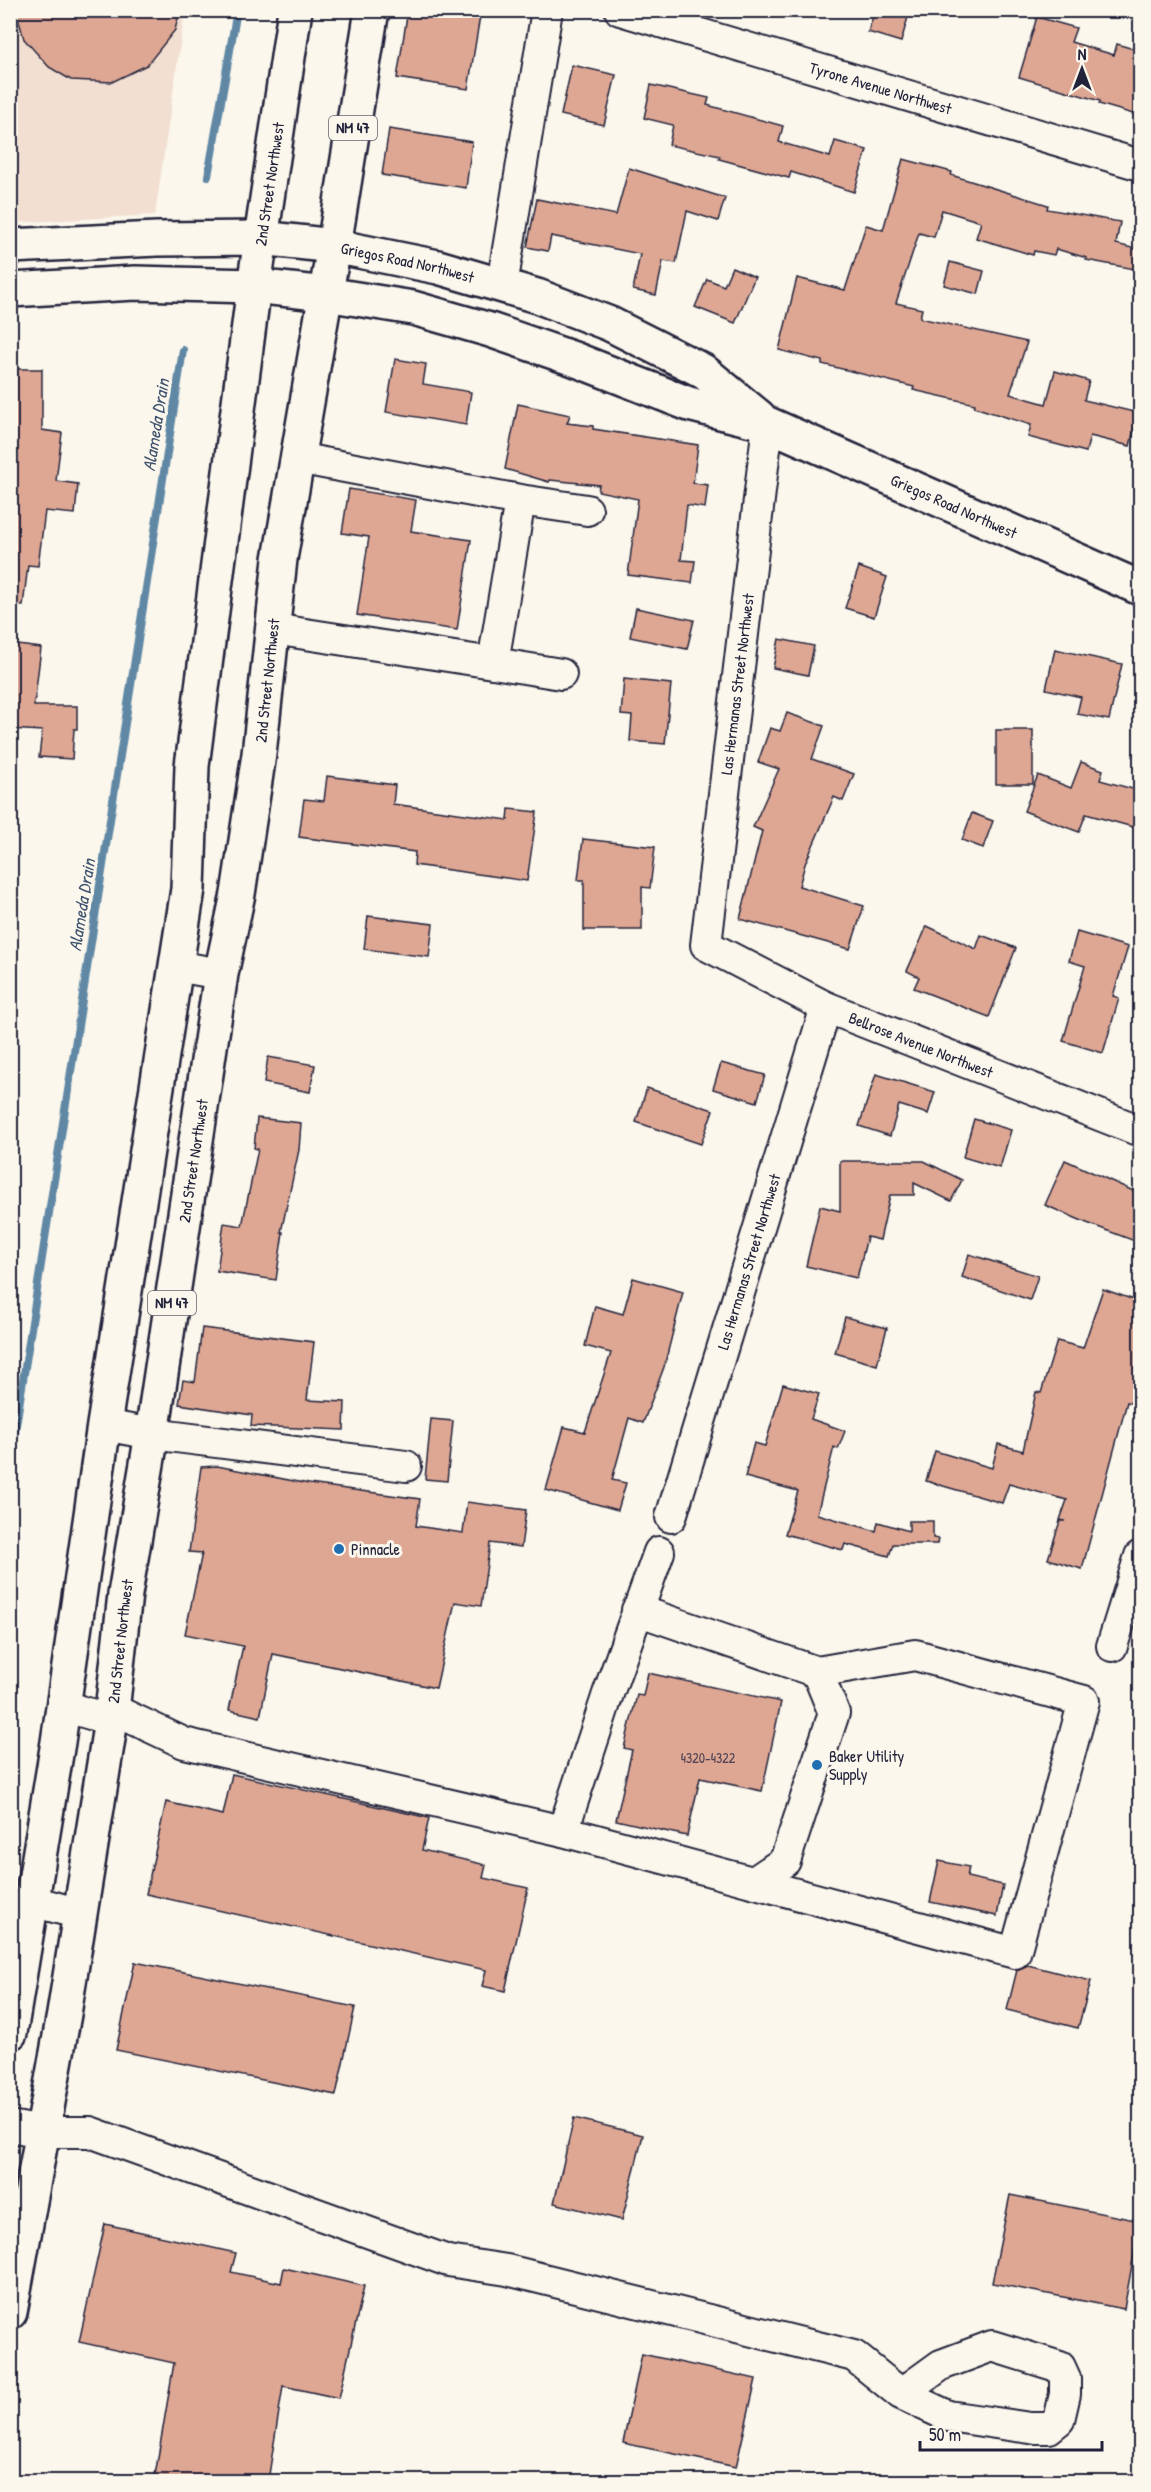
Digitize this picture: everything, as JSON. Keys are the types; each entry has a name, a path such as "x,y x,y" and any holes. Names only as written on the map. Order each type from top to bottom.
{"main road":[{"name":"2nd Street Northwest","path":"10,2033 63,1706 104,1425 188,889 192,766 254,286 295,10"},
{"name":"2nd Street Northwest","path":"10,2312 26,2129 64,2014 112,1715 125,1594 152,1434 221,974 238,894 259,754 280,559 372,10"},
{"name":"Griegos Road Northwest","path":"10,246 157,239 261,238 334,246 438,267 537,296 610,324 703,371 768,424"},
{"name":"Griegos Road Northwest","path":"10,290 135,284 254,286 326,294 413,308 479,327 574,359 689,404 768,424 1140,588"}],"street":[{"path":"502,286 547,10"},
{"name":"Tyrone Avenue Northwest","path":"620,10 1140,165"},
{"name":"Las Hermanas Street Northwest","path":"706,945 768,424"},
{"path":"297,458 520,500 587,510"},
{"path":"493,663 520,500"},
{"path":"273,628 561,674"},
{"name":"Bellrose Avenue Northwest","path":"706,945 826,1007 1140,1131"},
{"path":"176,966 221,974"},
{"name":"Las Hermanas Street Northwest","path":"671,1517 826,1007"},
{"path":"104,1425 152,1434 406,1466"},
{"path":"563,1831 637,1610 659,1552"},
{"path":"1112,1646 1140,1556"},
{"path":"63,1706 112,1715 184,1743 563,1831 1015,1953 1084,1701 915,1655 817,1672 637,1610"},
{"path":"754,1882 785,1861 834,1713 817,1672"},
{"path":"32,1902 80,1914"},
{"path":"26,2129 90,2132 448,2261 507,2270 854,2356 901,2394 948,2416 1030,2428 1049,2428 1059,2420 1065,2394 1065,2378 1060,2367 992,2346 941,2365 901,2394"}],"shaded area":[{"path":"11,11 185,11 155,215 11,223"}],"building":[{"path":"29,10 180,10 175,30 147,65 112,82 71,80 49,67 24,39 17,14"},
{"path":"408,10 481,10 468,89 397,78"},
{"path":"875,10 910,10 901,42 868,32"},
{"path":"1037,17 1076,28 1071,42 1114,55 1117,44 1140,51 1140,116 1099,104 1100,101 1019,77"},
{"path":"572,65 616,75 604,125 561,115"},
{"path":"651,85 709,98 707,105 783,126 779,142 830,157 835,141 867,150 854,192 791,172 789,178 719,159 720,156 669,145 673,125 644,118"},
{"path":"389,129 472,142 466,188 382,175"},
{"path":"903,159 952,172 951,175 1048,205 1047,209 1120,222 1116,244 1140,250 1140,270 1086,260 1087,258 1056,249 1054,255 1034,251 1033,255 976,238 981,222 942,210 934,237 919,233 896,303 922,309 920,318 1027,342 1010,394 1046,404 1055,371 1089,381 1084,400 1138,413 1130,446 1090,436 1086,452 1028,437 1031,425 974,407 975,404 913,390 914,387 822,364 822,361 779,350 797,278 845,290 866,225 883,230"},
{"path":"629,168 725,198 718,221 687,211 676,263 663,261 656,295 633,290 640,254 551,236 548,251 527,247 537,199 616,215"},
{"path":"950,262 984,271 978,294 944,285"},
{"path":"732,267 755,277 735,323 695,307 707,279 724,286"},
{"path":"395,359 426,364 423,384 471,392 466,425 386,412"},
{"path":"10,369 42,369 42,430 62,433 56,481 78,484 75,514 45,511 38,566 28,565 23,606 10,605"},
{"path":"518,404 570,415 567,423 593,426 593,429 698,445 693,483 708,485 705,508 687,505 681,560 695,561 692,583 628,575 638,499 598,491 599,485 550,480 549,482 505,469"},
{"path":"349,489 416,500 411,531 471,540 457,630 357,615 369,537 342,533"},
{"path":"859,567 887,577 874,617 845,608"},
{"path":"636,608 694,620 687,649 630,637"},
{"path":"779,639 814,646 808,675 773,668"},
{"path":"10,644 41,648 34,706 77,706 77,729 74,729 72,759 39,757 42,731 10,729"},
{"path":"1055,649 1122,664 1109,720 1077,714 1081,697 1046,689"},
{"path":"624,679 671,684 665,744 630,741 632,716 621,715"},
{"path":"787,713 824,726 812,759 854,774 843,801 834,797 805,864 799,886 864,906 850,949 740,919 762,831 753,827 779,769 758,762 770,728 780,731"},
{"path":"996,730 1033,730 1033,784 996,784"},
{"path":"1081,762 1103,770 1100,780 1140,791 1140,829 1086,814 1079,832 1024,811 1038,775 1071,788"},
{"path":"327,776 395,785 393,804 508,820 509,809 537,812 527,881 414,865 415,852 299,837 304,799 324,801"},
{"path":"972,813 993,821 983,848 962,840"},
{"path":"583,839 655,847 650,888 642,887 642,930 584,930 584,880 578,880"},
{"path":"368,916 433,924 429,957 364,949"},
{"path":"927,926 976,949 981,935 1016,948 989,1017 914,988 919,977 907,971"},
{"path":"1077,932 1128,947 1113,996 1119,998 1103,1053 1063,1041 1085,966 1069,961"},
{"path":"268,1057 315,1065 310,1092 264,1083"},
{"path":"721,1063 765,1075 757,1102 713,1089"},
{"path":"876,1074 935,1092 928,1114 899,1105 890,1136 859,1126"},
{"path":"647,1088 713,1110 701,1144 636,1122"},
{"path":"257,1118 301,1123 299,1150 281,1232 283,1232 276,1280 217,1271 224,1223 242,1226 258,1149 254,1148"},
{"path":"974,1119 1011,1130 1000,1168 963,1157"},
{"path":"1065,1160 1140,1194 1140,1243 1045,1205"},
{"path":"840,1161 924,1161 962,1180 951,1201 914,1183 914,1195 890,1195 880,1240 867,1237 857,1278 806,1266 820,1206 840,1211"},
{"path":"969,1254 1038,1276 1030,1300 962,1277"},
{"path":"633,1278 683,1292 664,1367 643,1423 629,1418 612,1480 626,1483 618,1510 546,1490 564,1427 585,1432 611,1353 585,1346 595,1306 623,1314"},
{"path":"1103,1289 1140,1302 1140,1370 1131,1403 1127,1402 1082,1569 1048,1559 1060,1521 1065,1521 1060,1520 1067,1500 1009,1484 1002,1503 926,1481 935,1451 992,1468 998,1444 1023,1451 1036,1392 1041,1393 1057,1341 1083,1348"},
{"path":"845,1317 887,1328 877,1365 835,1353"},
{"path":"202,1328 314,1342 307,1400 345,1402 344,1430 251,1426 252,1415 179,1404 183,1380 195,1382"},
{"path":"783,1384 819,1394 811,1419 845,1431 838,1449 834,1447 817,1514 876,1531 878,1522 909,1531 909,1521 933,1521 933,1538 938,1539 937,1544 893,1544 889,1556 845,1544 843,1550 785,1534 798,1491 745,1477 754,1443 765,1446"},
{"path":"431,1419 453,1421 447,1481 425,1479"},
{"path":"217,1466 309,1484 420,1499 416,1526 463,1533 467,1502 526,1510 521,1547 490,1543 481,1606 455,1602 436,1688 273,1654 260,1717 229,1710 243,1646 185,1634 202,1553 189,1552 201,1467"},
{"path":"648,1673 781,1702 762,1791 700,1778 687,1836 616,1820 632,1750 624,1748 637,1695 643,1696"},
{"path":"232,1774 429,1818 422,1850 486,1865 483,1878 528,1888 505,1991 482,1986 486,1970 146,1894 166,1802 223,1815"},
{"path":"939,1861 969,1867 967,1877 1003,1885 997,1916 930,1902"},
{"path":"135,1962 355,2007 336,2095 116,2050"},
{"path":"1028,1965 1091,1981 1078,2028 1007,2010 1017,1970"},
{"path":"574,2118 643,2135 622,2220 554,2203"},
{"path":"1010,2195 1140,2221 1124,2309 992,2283"},
{"path":"105,2224 236,2253 231,2272 281,2283 284,2268 364,2286 339,2398 283,2386 268,2481 154,2481 174,2363 79,2342"},
{"path":"642,2354 756,2379 736,2467 623,2443"}],"waterway":[{"name":"Alameda Drain","path":"208,176 237,10"},
{"name":"Alameda Drain","path":"10,1464 183,350"}],"place":[{"name":"Pinnacle","path":"339,1549"},
{"name":"Baker Utility Supply","path":"817,1765"}]}
